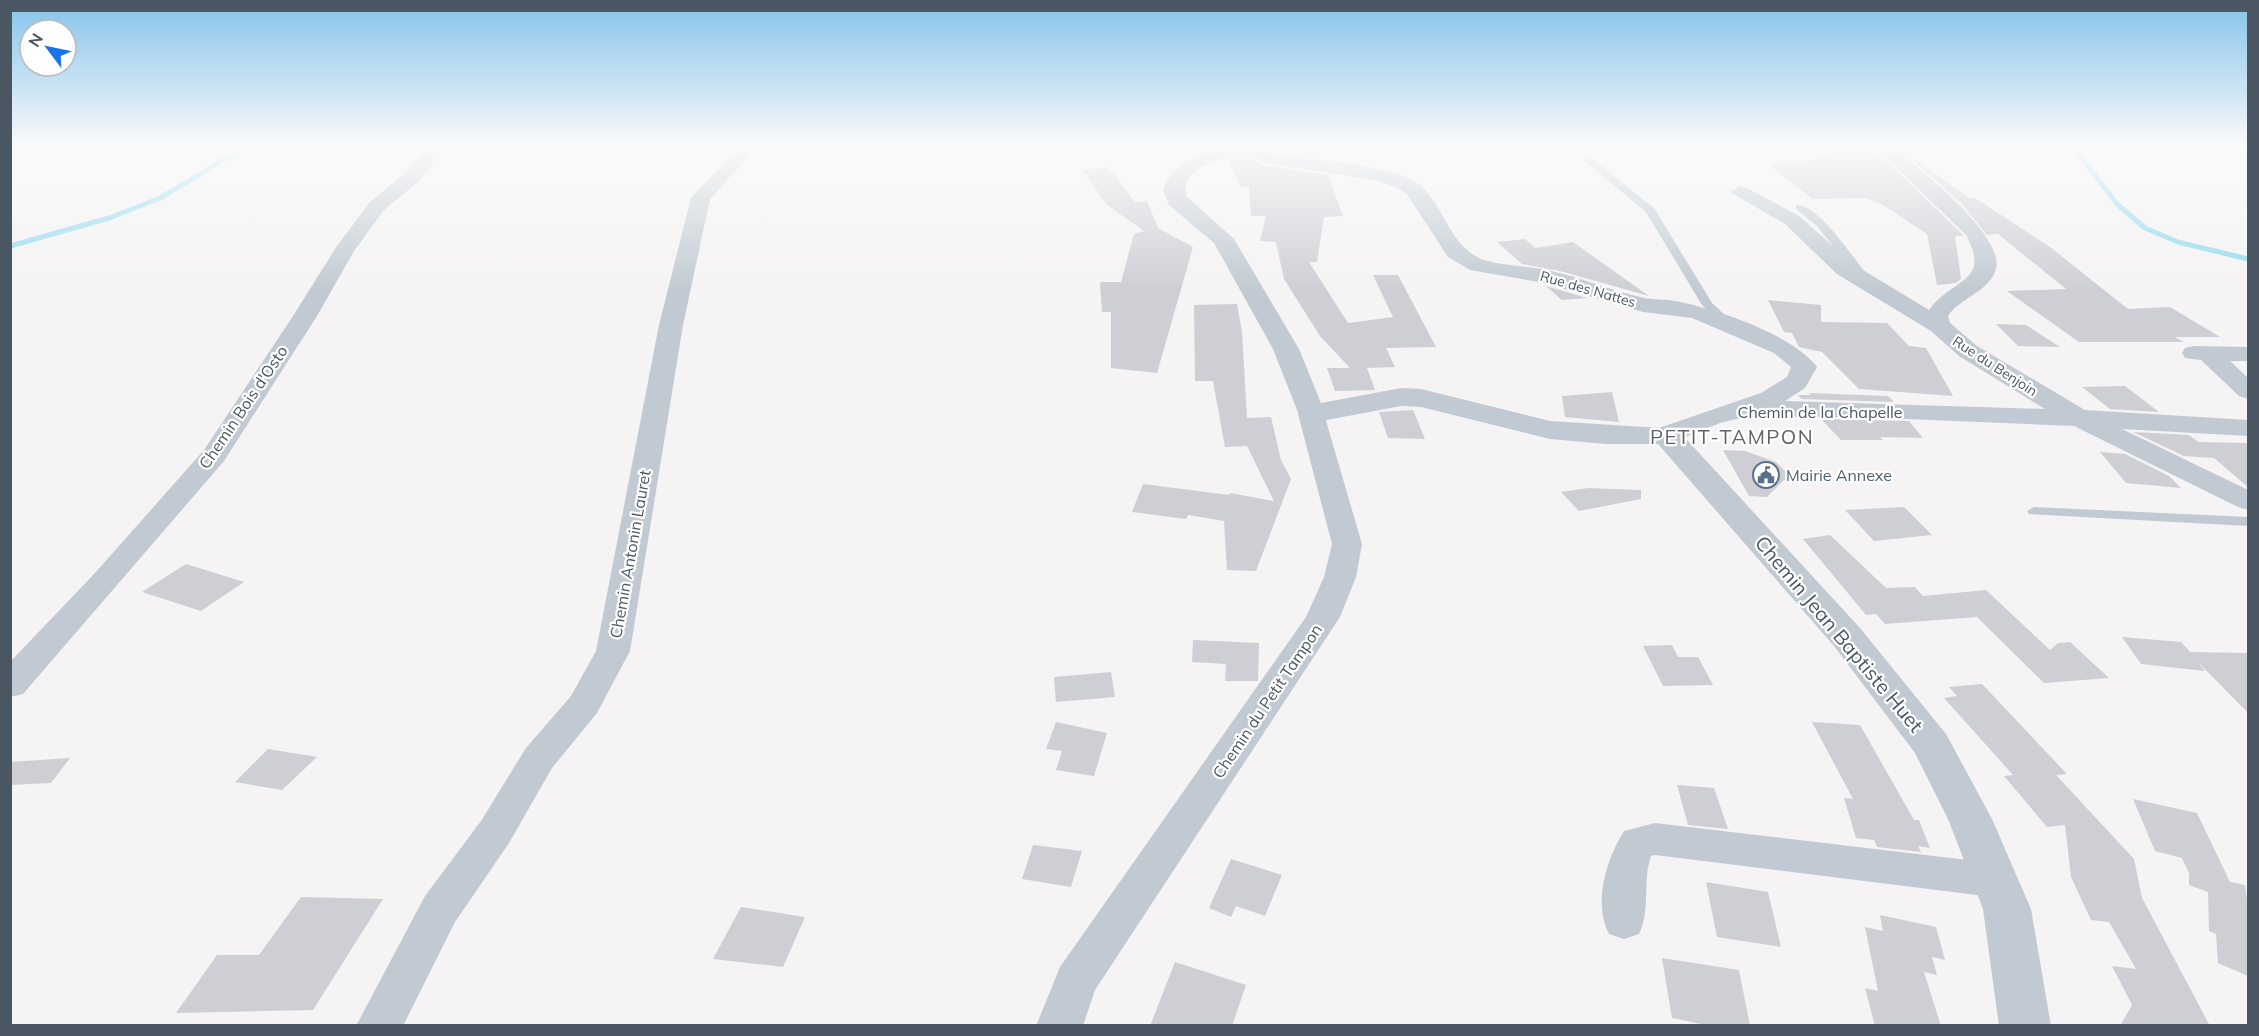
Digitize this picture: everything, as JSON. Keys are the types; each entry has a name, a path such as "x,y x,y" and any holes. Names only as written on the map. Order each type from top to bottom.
{"street":[{"name":"Chemin Bois d'Osto","path":"10,685 106,580 214,454 305,316 344,250 377,206 390,195"},
{"name":"Chemin Antonin Lauret","path":"380,1026 440,909 495,831 539,758 584,704 613,651 670,325 703,195"},
{"name":"Chemin du Petit Tampon","path":"1059,1026 1076,981 1323,617 1340,576 1347,544 1311,414 1286,349 1223,239 1177,200 1176,195"},
{"name":"Rue des Nattes","path":"1418,195 1456,252 1478,265 1509,272 1547,276 1642,305 1672,307 1726,322 1784,348 1804,367 1803,376 1797,384 1744,409"},
{"path":"1746,195 1792,220 1838,262 1939,326"},
{"name":"Rue du Benjoin","path":"1935,195 1974,232 1982,244 1987,267 1984,276 1941,306 1936,315 1939,326 1968,351 2079,418"},
{"path":"2248,354 2201,353 2248,391"},
{"name":"Chemin de la Chapelle","path":"1311,414 1401,397 1421,398 1441,401 1508,422 1550,430 1606,435 1666,435 1711,417 1744,409 1857,409 2079,418 2248,501"},
{"path":"2079,418 2248,428"},
{"name":"Chemin Jean Baptiste Huet","path":"1666,435 1847,637 1931,745 1970,819 1993,880 2007,909 2025,1026"},
{"path":"1624,921 1623,888 1629,854 1638,842 1655,839 1993,880"}],"lane":[{"path":"1632,195 1650,210 1708,305 1726,322"},
{"path":"1799,207 1821,224 1865,280"},
{"path":"2034,511 2248,522"}],"building":[{"path":"1100,195 1130,195 1135,202 1147,201 1158,228 1193,247 1157,373 1111,368 1111,312 1102,312 1100,282 1121,282 1134,234 1144,231 1106,204"},
{"path":"1250,195 1335,195 1343,216 1324,217 1317,262 1309,262 1348,323 1393,317 1373,275 1398,275 1436,347 1386,348 1395,367 1367,368 1375,390 1335,391 1327,368 1350,368 1320,336 1284,279 1276,242 1260,241 1266,216 1251,216"},
{"path":"1808,195 1922,195 1964,236 1955,236 1961,279 1956,283 1937,285 1927,234 1883,205 1867,198 1813,199"},
{"path":"1952,195 1975,198 2050,247 2128,309 2170,307 2220,337 2175,337 2184,342 2079,342 2007,291 2066,289 1998,234 1987,235"},
{"path":"1525,239 1535,248 1573,242 1649,296 1560,271 1522,264 1497,242"},
{"path":"1546,286 1587,298 1562,300"},
{"path":"1768,300 1821,305 1821,322 1887,323 1909,346 1926,348 1953,396 1859,389 1822,352 1799,347 1792,333 1784,332"},
{"path":"1237,304 1242,332 1247,418 1271,417 1281,460 1291,479 1256,571 1227,570 1224,521 1188,515 1186,519 1132,512 1143,484 1229,495 1230,493 1274,501 1247,446 1225,447 1213,381 1195,381 1194,305"},
{"path":"1996,324 2026,325 2060,347 2018,346"},
{"path":"2125,386 2159,412 2110,409 2082,387"},
{"path":"1612,392 1619,422 1565,417 1562,396"},
{"path":"1809,393 1888,396 1894,402 1802,399 1798,395 1811,395"},
{"path":"1413,410 1425,439 1388,438 1379,412"},
{"path":"1821,419 1909,421 1923,438 1880,437 1883,440 1841,440"},
{"path":"2133,432 2189,435 2198,442 2248,443 2248,487 2214,458 2184,456"},
{"name":"Mairie Annexe","path":"1723,450 1745,451 1776,462 1789,475 1767,497 1749,496"},
{"path":"2100,452 2125,454 2169,476 2181,488 2126,483"},
{"path":"1588,488 1641,490 1641,499 1579,511 1561,492"},
{"path":"1904,507 1932,535 1874,541 1845,510"},
{"path":"1830,535 1886,588 1915,587 1923,596 1986,590 2050,650 2058,643 2070,642 2109,678 2044,683 1977,617 1885,624 1876,614 1866,615 1803,539"},
{"path":"186,564 244,582 201,611 142,592"},
{"path":"2122,637 2181,642 2190,652 2248,653 2248,713 2197,661 2205,671 2141,664"},
{"path":"1193,640 1259,643 1258,681 1225,681 1226,664 1192,662"},
{"path":"1672,645 1678,657 1698,657 1713,685 1663,686 1643,646"},
{"path":"1111,672 1115,697 1056,702 1054,677"},
{"path":"1982,684 2067,774 2056,775 2134,859 2142,898 2210,1026 2120,1026 2132,1005 2112,966 2136,969 2109,922 2091,920 2071,877 2065,825 2047,827 2004,776 2013,775 1944,698 1957,696 1949,687"},
{"path":"1056,722 1107,733 1094,776 1056,770 1062,751 1046,749"},
{"path":"1812,722 1860,725 1914,820 1919,820 1930,848 1918,846 1921,852 1877,847 1874,840 1856,838 1844,798 1853,799"},
{"path":"268,749 317,757 282,790 235,782"},
{"path":"70,758 51,783 10,785 10,762"},
{"path":"1677,785 1714,788 1728,829 1688,825"},
{"path":"2133,799 2197,813 2230,882 2245,885 2248,907 2248,976 2218,963 2216,934 2209,931 2208,892 2189,885 2189,873 2182,858 2155,851"},
{"path":"1033,845 1082,851 1071,887 1022,879"},
{"path":"1231,859 1282,875 1265,916 1236,906 1231,917 1209,908"},
{"path":"1706,882 1768,892 1781,947 1717,937"},
{"path":"301,897 383,899 313,1010 176,1013 217,955 259,955"},
{"path":"741,907 805,917 783,967 713,959"},
{"path":"1880,915 1936,927 1945,960 1932,957 1937,975 1924,972 1941,1026 1875,1026 1865,988 1878,991 1865,927 1883,931"},
{"path":"1662,958 1739,970 1750,1026 1711,1026 1672,1018"},
{"path":"1175,962 1246,985 1232,1026 1150,1026"}],"waterway":[{"path":"10,246 109,218 164,195"},
{"path":"2111,195 2118,205 2145,228 2178,242 2248,259"}],"place":[{"name":"Mairie Annexe","path":"1766,475"}],"district":[{"name":"PETIT-TAMPON","path":"1732,437"}]}
